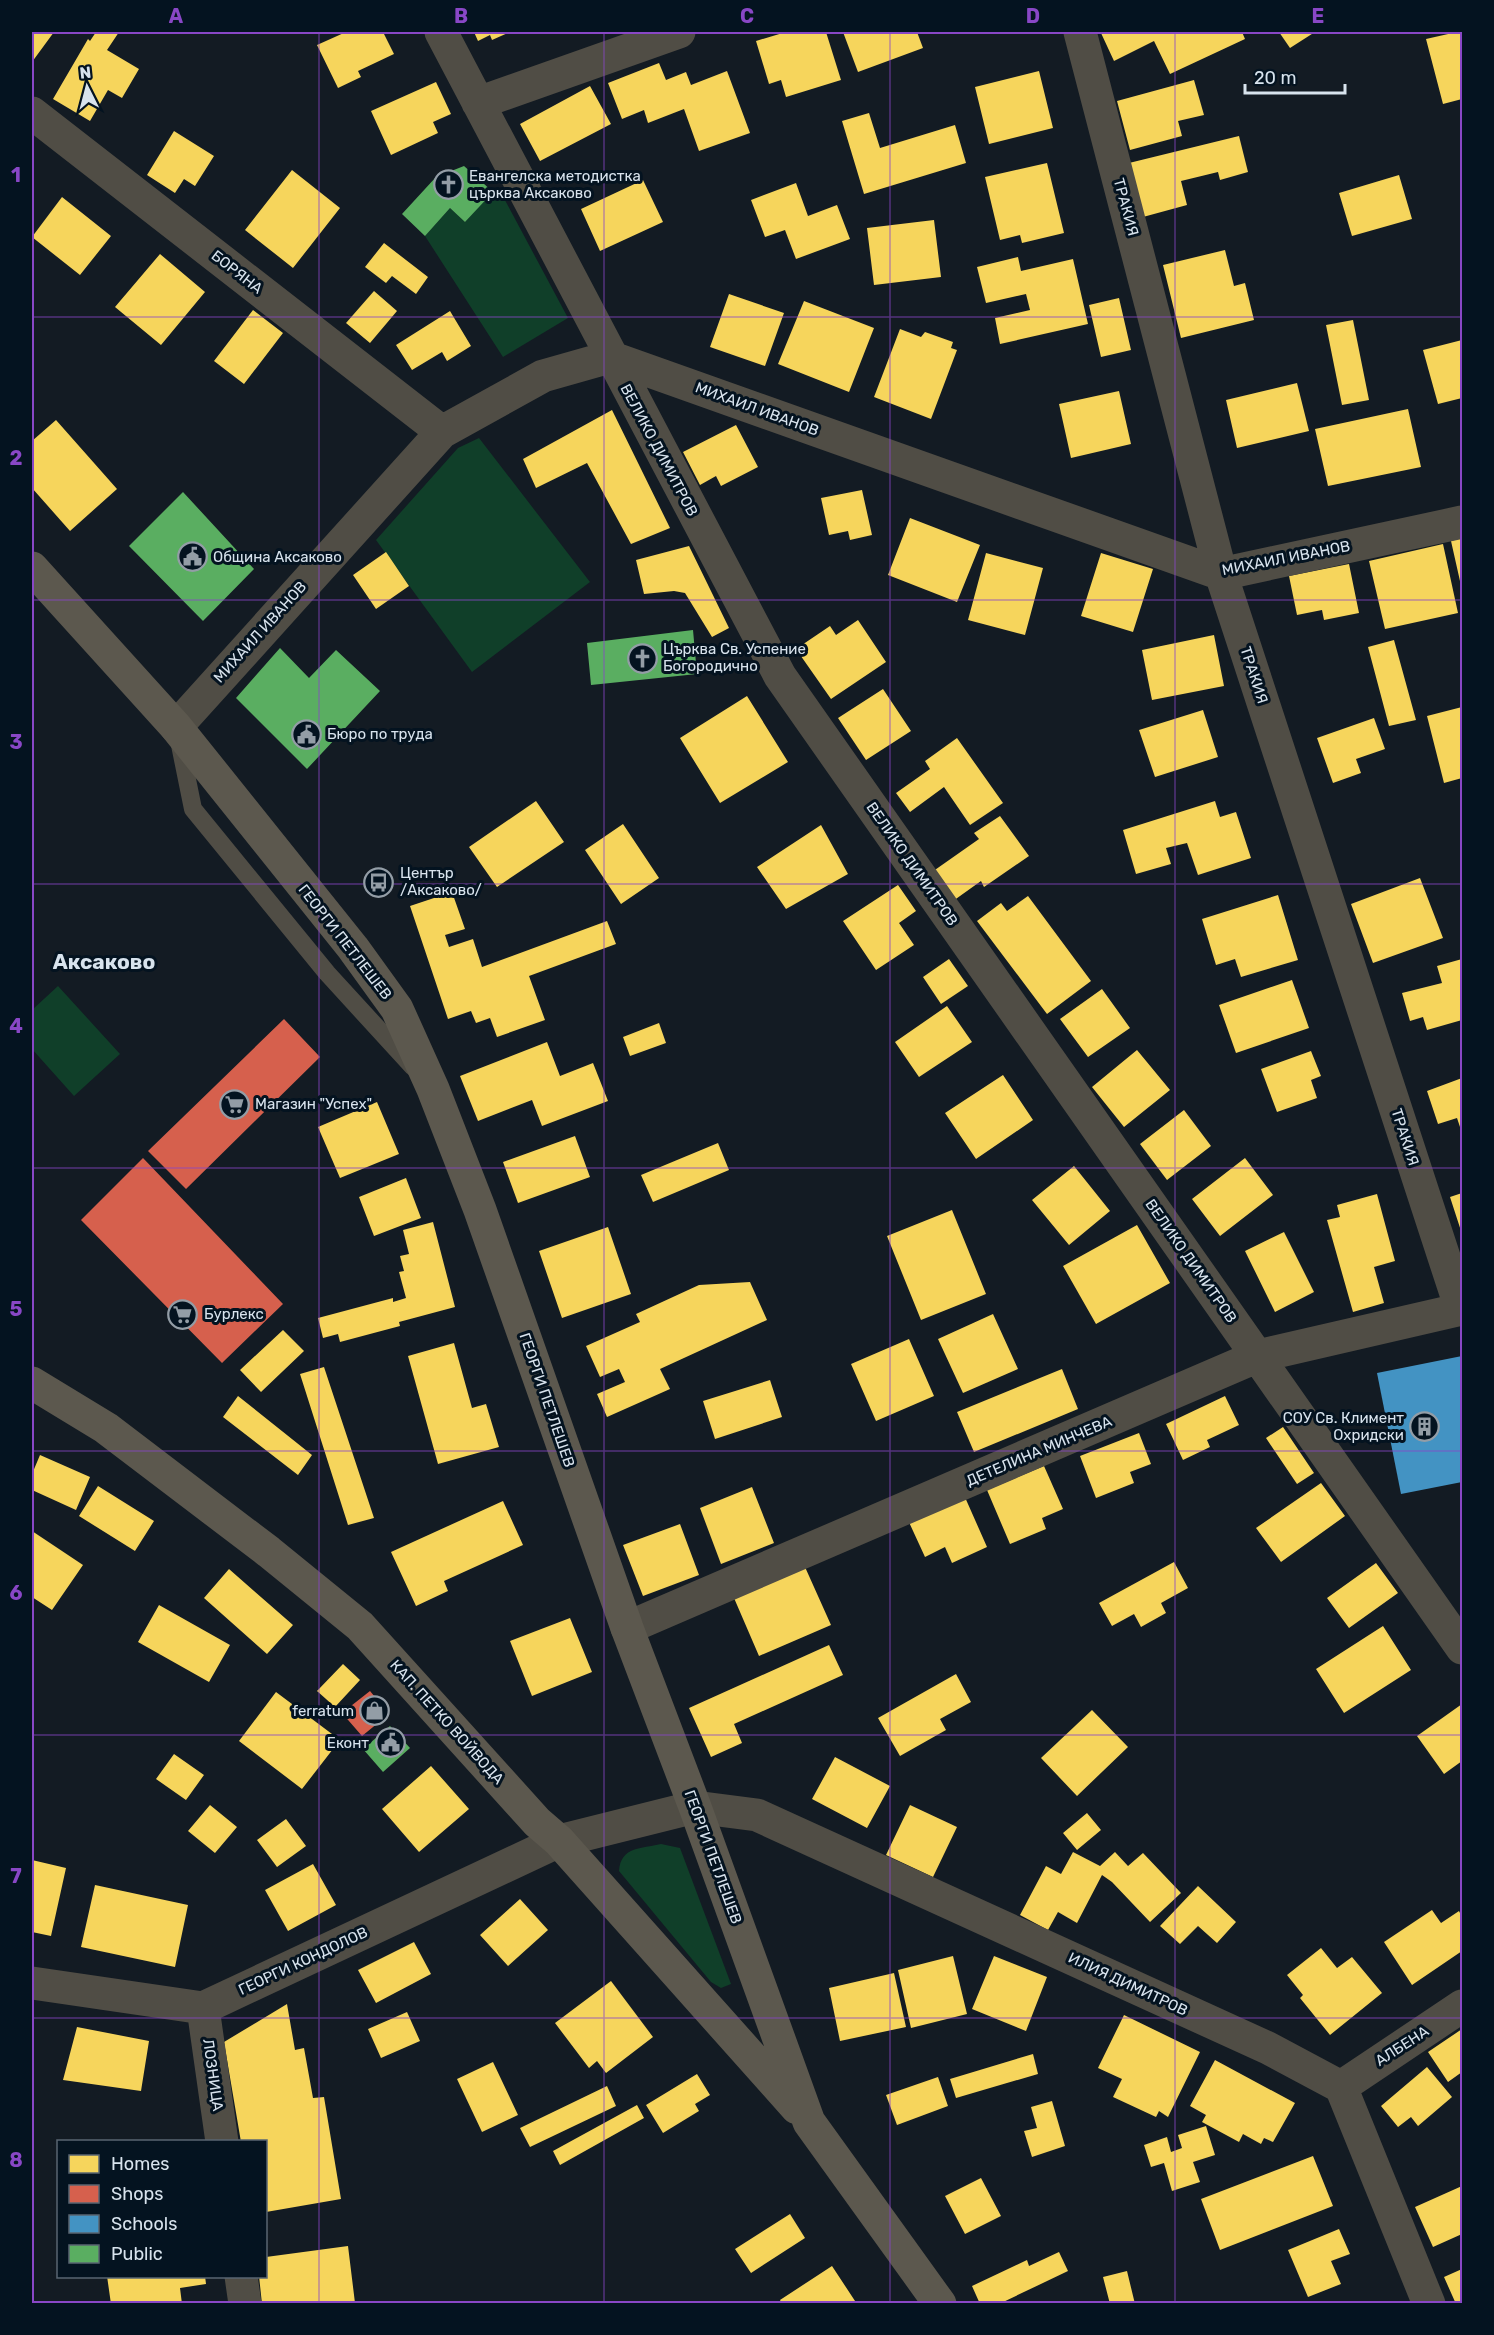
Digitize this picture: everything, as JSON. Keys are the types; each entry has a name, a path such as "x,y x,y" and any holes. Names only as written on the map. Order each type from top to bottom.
{"main road":[{"name":"ГЕОРГИ ПЕТЛЕШЕВ","path":"34,571 181,720 397,1009 433,1089 484,1221 627,1628 695,1807 809,2122 940,2304"},
{"name":"КАП. ПЕТКО ВОЙВОДА","path":"32,1383 106,1428 269,1552 360,1626 537,1822 559,1840 809,2122"}],"street":[{"name":"ВЕЛИКО ДИМИТРОВ","path":"441,32 610,357 780,676 1462,1648"},
{"path":"478,103 679,32"},
{"name":"ТРАКИЯ","path":"1080,32 1221,574 1462,1309"},
{"name":"БОРЯНА","path":"32,112 442,432"},
{"name":"МИХАИЛ ИВАНОВ","path":"181,720 442,432 543,376 610,357 1221,574 1462,522"},
{"name":"ДЕТЕЛИНА МИНЧЕВА","path":"627,1628 1258,1356 1462,1309"},
{"name":"ГЕОРГИ КОНДОЛОВ","path":"203,2008 559,1840 695,1807"},
{"name":"ИЛИЯ ДИМИТРОВ","path":"695,1807 757,1815 1268,2048 1341,2087"},
{"path":"32,1983 203,2008"},
{"name":"АЛБЕНА","path":"1341,2087 1462,2006"},
{"name":"ЛОЗНИЦА","path":"203,2008 222,2140"},
{"path":"1341,2087 1429,2304"},
{"path":"241,2278 245,2304"}],"green space":[{"path":"499,189 568,318 503,357 425,236 450,208 465,222 492,192"},
{"path":"479,438 590,582 472,672 376,540 458,448"},
{"path":"58,986 120,1054 74,1096 32,1049 32,1010"},
{"path":"661,1844 680,1848 731,1984 721,1988 711,1982 619,1871 628,1853 639,1848"}],"building: Homes":[{"path":"32,32 54,32 32,62"},
{"path":"96,32 119,32 107,50 139,69 122,98 108,90 90,121 53,99 88,39 90,41"},
{"path":"346,32 383,32 394,54 358,71 361,77 338,88 317,45"},
{"path":"474,32 510,32 492,40 490,35 478,41"},
{"path":"786,32 826,32 841,80 786,97 781,80 769,84 756,41"},
{"path":"843,32 917,32 923,48 858,72"},
{"path":"1242,32 1245,39 1170,74 1154,41 1114,61 1101,33"},
{"path":"1279,32 1315,32 1290,48"},
{"path":"1462,32 1462,99 1443,104 1426,39"},
{"path":"659,63 666,80 686,72 691,85 727,71 750,133 699,151 684,109 648,123 644,110 622,119 608,83"},
{"path":"1039,71 1053,128 989,144 975,87"},
{"path":"1194,80 1204,115 1178,121 1182,136 1130,150 1117,101"},
{"path":"436,82 451,114 433,122 438,133 391,155 371,111"},
{"path":"590,86 611,124 540,161 520,124"},
{"path":"869,113 880,148 955,125 966,163 864,194 842,121"},
{"path":"174,131 214,156 195,186 184,179 175,193 147,175"},
{"path":"1239,136 1248,172 1220,180 1218,172 1181,181 1187,205 1143,217 1129,163"},
{"path":"1047,163 1064,233 1022,243 1020,235 1000,240 985,177"},
{"path":"292,170 340,208 293,268 245,230"},
{"path":"1399,175 1412,219 1352,236 1339,193"},
{"path":"643,180 663,222 600,251 581,209"},
{"path":"796,183 808,216 837,205 850,239 796,259 785,230 765,237 751,200"},
{"path":"62,197 111,236 80,275 32,237"},
{"path":"934,220 941,277 874,285 867,228"},
{"path":"384,243 428,277 416,294 392,276 386,283 365,267"},
{"path":"1225,250 1234,286 1245,283 1254,320 1181,338 1163,265"},
{"path":"160,254 205,292 161,345 115,307"},
{"path":"1018,257 1021,271 1073,259 1088,324 1000,344 995,318 1030,310 1026,294 986,303 977,267"},
{"path":"374,291 397,311 370,343 346,323"},
{"path":"729,294 784,313 765,366 710,347"},
{"path":"1119,298 1131,350 1101,357 1089,305"},
{"path":"804,301 874,328 849,392 778,364"},
{"path":"253,310 283,333 244,384 214,361"},
{"path":"450,311 471,346 447,361 442,352 412,370 396,345"},
{"path":"1353,320 1369,400 1342,405 1326,325"},
{"path":"900,329 921,337 925,332 953,342 951,348 957,350 931,419 874,397"},
{"path":"1462,340 1462,398 1438,404 1423,350"},
{"path":"1297,383 1309,431 1237,448 1226,400"},
{"path":"1119,391 1131,444 1071,458 1059,404"},
{"path":"1408,409 1421,467 1328,486 1315,429"},
{"path":"612,410 670,528 631,544 587,463 536,488 523,459"},
{"path":"56,420 117,489 70,531 32,488 32,441"},
{"path":"736,425 758,467 721,486 716,476 700,485 683,452"},
{"path":"862,490 872,535 850,540 848,531 829,535 821,498"},
{"path":"910,518 980,545 957,602 888,575"},
{"path":"1462,538 1462,590 1451,541"},
{"path":"1443,544 1458,613 1385,629 1369,561"},
{"path":"689,546 729,628 712,637 685,593 674,591 644,594 636,560"},
{"path":"386,552 409,586 376,609 353,575"},
{"path":"986,553 1043,568 1025,635 968,620"},
{"path":"1101,553 1153,569 1133,632 1081,616"},
{"path":"1349,564 1359,613 1324,620 1322,610 1297,615 1289,576"},
{"path":"858,620 886,662 831,699 796,649 830,626 836,635"},
{"path":"1214,635 1224,686 1152,700 1142,650"},
{"path":"1394,640 1416,720 1389,726 1368,647"},
{"path":"883,689 911,731 866,760 838,718"},
{"path":"747,696 788,762 720,803 680,738"},
{"path":"1462,707 1462,778 1444,783 1427,716"},
{"path":"1203,710 1218,757 1155,777 1139,730"},
{"path":"1374,718 1385,749 1356,759 1361,773 1333,783 1317,738"},
{"path":"957,738 1003,803 970,825 944,787 910,812 896,793 930,769 925,761"},
{"path":"536,801 564,842 497,887 469,847"},
{"path":"1215,801 1220,817 1236,812 1251,858 1198,875 1187,843 1166,848 1171,864 1136,874 1123,830"},
{"path":"1000,816 1029,856 984,887 981,881 953,901 932,872 979,839 974,833"},
{"path":"623,824 659,878 621,904 585,850"},
{"path":"821,825 848,874 786,909 757,867"},
{"path":"1420,878 1443,938 1373,963 1351,904"},
{"path":"898,885 916,911 899,923 914,945 876,970 843,921"},
{"path":"452,892 465,929 445,935 449,947 473,939 482,967 607,921 616,944 529,976 545,1020 497,1037 490,1018 476,1023 471,1011 448,1019 410,906"},
{"path":"1278,895 1298,960 1241,977 1235,959 1216,965 1202,919"},
{"path":"1028,896 1091,981 1047,1014 977,921 1001,903 1007,911"},
{"path":"949,959 968,986 941,1004 923,977"},
{"path":"1462,959 1462,1020 1427,1030 1423,1017 1410,1021 1402,993 1442,983 1437,966"},
{"path":"1292,980 1309,1028 1236,1053 1219,1005"},
{"path":"1102,989 1130,1028 1088,1057 1060,1019"},
{"path":"947,1006 972,1042 919,1077 895,1042"},
{"path":"659,1023 666,1043 630,1056 623,1037"},
{"path":"547,1042 560,1076 593,1063 608,1101 542,1126 532,1100 478,1121 460,1076"},
{"path":"1137,1050 1170,1090 1124,1127 1092,1087"},
{"path":"1311,1051 1321,1076 1311,1080 1317,1098 1277,1112 1261,1069"},
{"path":"1003,1075 1033,1120 976,1159 945,1113"},
{"path":"1462,1078 1462,1133 1457,1118 1438,1124 1427,1091"},
{"path":"377,1102 399,1154 340,1178 318,1127"},
{"path":"1184,1110 1211,1146 1167,1180 1140,1144"},
{"path":"575,1136 590,1177 518,1203 503,1162"},
{"path":"718,1143 729,1170 653,1202 641,1175"},
{"path":"1245,1158 1273,1195 1220,1236 1192,1199"},
{"path":"1074,1166 1110,1211 1069,1245 1032,1200"},
{"path":"406,1178 421,1218 374,1236 359,1197"},
{"path":"1462,1193 1462,1234 1450,1197"},
{"path":"1377,1194 1395,1261 1374,1267 1384,1303 1353,1312 1327,1220 1340,1217 1337,1205"},
{"path":"952,1210 986,1294 921,1320 887,1236"},
{"path":"433,1222 455,1307 399,1322 400,1326 340,1342 338,1334 323,1338 318,1318 393,1298 393,1302 406,1298 399,1272 404,1271 400,1256 409,1254 403,1230"},
{"path":"1137,1225 1170,1283 1096,1324 1063,1266"},
{"path":"608,1227 631,1294 562,1318 539,1251"},
{"path":"1284,1232 1314,1292 1275,1312 1245,1251"},
{"path":"750,1282 767,1320 660,1369 670,1389 607,1417 597,1394 625,1382 619,1369 600,1377 586,1346 640,1322 636,1314 699,1285"},
{"path":"993,1314 1018,1369 963,1393 938,1339"},
{"path":"283,1330 304,1351 261,1392 240,1370"},
{"path":"909,1339 934,1396 876,1421 851,1364"},
{"path":"454,1343 472,1408 486,1404 499,1447 438,1464 408,1356"},
{"path":"324,1367 374,1518 348,1525 300,1374"},
{"path":"1062,1369 1078,1409 974,1452 957,1412"},
{"path":"770,1380 782,1417 715,1439 703,1401"},
{"path":"238,1396 312,1455 298,1475 223,1417"},
{"path":"1225,1396 1239,1425 1207,1440 1210,1447 1183,1460 1166,1424"},
{"path":"1283,1427 1314,1473 1297,1484 1266,1438"},
{"path":"1139,1433 1151,1464 1130,1472 1134,1483 1096,1498 1080,1456"},
{"path":"40,1455 90,1477 76,1510 32,1490 32,1474"},
{"path":"1044,1466 1063,1509 1042,1518 1046,1529 1010,1544 987,1490"},
{"path":"1321,1483 1345,1516 1281,1562 1256,1528"},
{"path":"98,1486 154,1521 135,1551 79,1516"},
{"path":"752,1487 774,1543 721,1564 700,1508"},
{"path":"964,1495 987,1547 952,1563 945,1547 925,1557 908,1520"},
{"path":"503,1501 523,1545 444,1581 448,1591 416,1606 391,1552"},
{"path":"680,1524 699,1575 643,1596 623,1545"},
{"path":"32,1531 83,1565 52,1610 32,1597"},
{"path":"1174,1562 1188,1588 1161,1603 1166,1613 1141,1627 1134,1614 1112,1626 1099,1603"},
{"path":"1376,1563 1398,1593 1349,1628 1327,1598"},
{"path":"805,1567 831,1625 759,1656 734,1598"},
{"path":"229,1569 293,1625 267,1654 204,1598"},
{"path":"159,1605 230,1645 209,1682 138,1642"},
{"path":"570,1618 592,1672 532,1696 510,1641"},
{"path":"1383,1626 1411,1670 1344,1713 1316,1669"},
{"path":"829,1645 843,1675 734,1724 742,1743 711,1757 689,1708"},
{"path":"343,1664 360,1680 335,1707 317,1691"},
{"path":"956,1674 971,1702 940,1719 946,1730 900,1756 878,1718"},
{"path":"276,1692 340,1740 302,1789 239,1741"},
{"path":"1462,1704 1462,1761 1444,1774 1417,1736"},
{"path":"1092,1710 1128,1747 1077,1796 1041,1758"},
{"path":"174,1754 204,1775 186,1800 156,1779"},
{"path":"835,1757 890,1786 867,1828 812,1799"},
{"path":"431,1766 469,1809 419,1852 382,1809"},
{"path":"210,1805 237,1827 215,1853 188,1831"},
{"path":"910,1805 957,1827 933,1877 886,1855"},
{"path":"1087,1813 1101,1830 1077,1850 1063,1833"},
{"path":"286,1819 306,1846 277,1867 257,1840"},
{"path":"1073,1852 1100,1866 1115,1852 1128,1866 1143,1853 1181,1893 1150,1922 1112,1882 1102,1875 1077,1923 1058,1912 1048,1930 1020,1915 1046,1866 1061,1874"},
{"path":"32,1860 66,1868 51,1936 32,1932"},
{"path":"313,1864 336,1905 288,1931 265,1890"},
{"path":"95,1885 188,1905 175,1967 81,1947"},
{"path":"1198,1886 1236,1922 1217,1943 1198,1926 1180,1944 1160,1926"},
{"path":"520,1899 548,1930 508,1966 480,1935"},
{"path":"1432,1910 1441,1923 1459,1911 1462,1917 1462,1951 1412,1985 1384,1942"},
{"path":"414,1942 431,1974 376,2003 358,1970"},
{"path":"1321,1948 1337,1968 1352,1957 1382,1993 1330,2035 1300,1998 1303,1995 1287,1975"},
{"path":"953,1956 967,2014 911,2028 898,1970"},
{"path":"994,1956 1047,1977 1026,2031 972,2009"},
{"path":"894,1973 906,2027 840,2041 829,1988"},
{"path":"611,1981 653,2037 606,2073 597,2061 589,2068 555,2023"},
{"path":"287,2004 295,2050 304,2048 313,2098 324,2097 341,2199 267,2212 267,2140 241,2140 224,2042"},
{"path":"407,2012 420,2041 381,2058 368,2029"},
{"path":"1124,2015 1200,2052 1168,2117 1159,2111 1156,2117 1113,2097 1122,2079 1098,2068"},
{"path":"77,2027 149,2041 141,2091 63,2080"},
{"path":"1462,2029 1462,2072 1448,2082 1428,2052"},
{"path":"1033,2054 1038,2074 956,2098 950,2079"},
{"path":"1215,2060 1295,2103 1273,2142 1264,2138 1261,2144 1243,2134 1239,2142 1202,2122 1206,2115 1190,2106"},
{"path":"493,2062 518,2115 482,2132 457,2079"},
{"path":"1427,2067 1452,2097 1418,2126 1411,2117 1398,2127 1381,2106"},
{"path":"697,2074 710,2095 695,2104 699,2111 663,2133 646,2105"},
{"path":"938,2077 948,2106 897,2125 886,2095"},
{"path":"607,2086 616,2106 530,2147 520,2128"},
{"path":"1052,2101 1065,2146 1032,2157 1024,2131 1037,2128 1031,2107"},
{"path":"637,2105 644,2118 560,2165 553,2151"},
{"path":"1206,2126 1215,2155 1193,2162 1200,2182 1172,2191 1164,2163 1151,2167 1144,2145 1167,2137 1171,2152 1182,2148 1178,2135"},
{"path":"1313,2156 1333,2206 1220,2250 1201,2199"},
{"path":"981,2178 1001,2216 965,2234 945,2196"},
{"path":"1462,2186 1462,2234 1433,2247 1415,2207"},
{"path":"790,2214 805,2238 751,2273 735,2249"},
{"path":"1339,2229 1350,2254 1331,2261 1341,2284 1308,2297 1288,2250"},
{"path":"348,2246 355,2303 262,2304 259,2278 267,2278 267,2257"},
{"path":"1059,2252 1068,2271 999,2304 980,2304 972,2286 1027,2260 1029,2266"},
{"path":"832,2266 857,2304 782,2304 780,2300"},
{"path":"1462,2269 1462,2304 1456,2304 1444,2277"},
{"path":"1127,2271 1135,2304 1110,2304 1103,2277"},
{"path":"107,2278 205,2278 206,2284 180,2288 182,2304 111,2304"}],"building: Shops":[{"name":"Магазин \"Успех\"","path":"284,1019 320,1057 186,1189 148,1151"},
{"path":"143,1158 283,1304 222,1363 81,1220"},
{"path":"370,1691 389,1714 362,1736 342,1713"}],"building: Schools":[{"name":"СОУ Св. Климент Охридски","path":"1462,1356 1462,1482 1401,1494 1377,1373"}],"building: Public":[{"path":"464,166 493,192 465,222 450,208 425,236 402,214 436,177"},
{"name":"Община Аксаково","path":"183,492 254,569 203,621 129,546"},
{"name":"Църква Св. Успение Богородично","path":"693,630 697,674 591,685 587,643"},
{"name":"Бюро по труда","path":"280,648 309,678 336,650 380,691 307,769 236,698"},
{"path":"390,1726 410,1748 383,1772 363,1749"}],"place":[{"name":"Евангелска методистка църква Аксаково","path":"448,185"},
{"name":"Община Аксаково","path":"192,557"},
{"name":"Църква Св. Успение Богородично","path":"642,658"},
{"name":"Бюро по труда","path":"306,734"},
{"name":"Център /Аксаково/","path":"379,882"},
{"name":"Магазин \"Успех\"","path":"234,1104"},
{"name":"Бурлекс","path":"183,1314"},
{"name":"СОУ Св. Климент Охридски","path":"1425,1427"},
{"name":"ferratum","path":"375,1711"},
{"name":"Еконт","path":"390,1743"}],"district":[{"name":"Аксаково","path":"104,962"}]}
